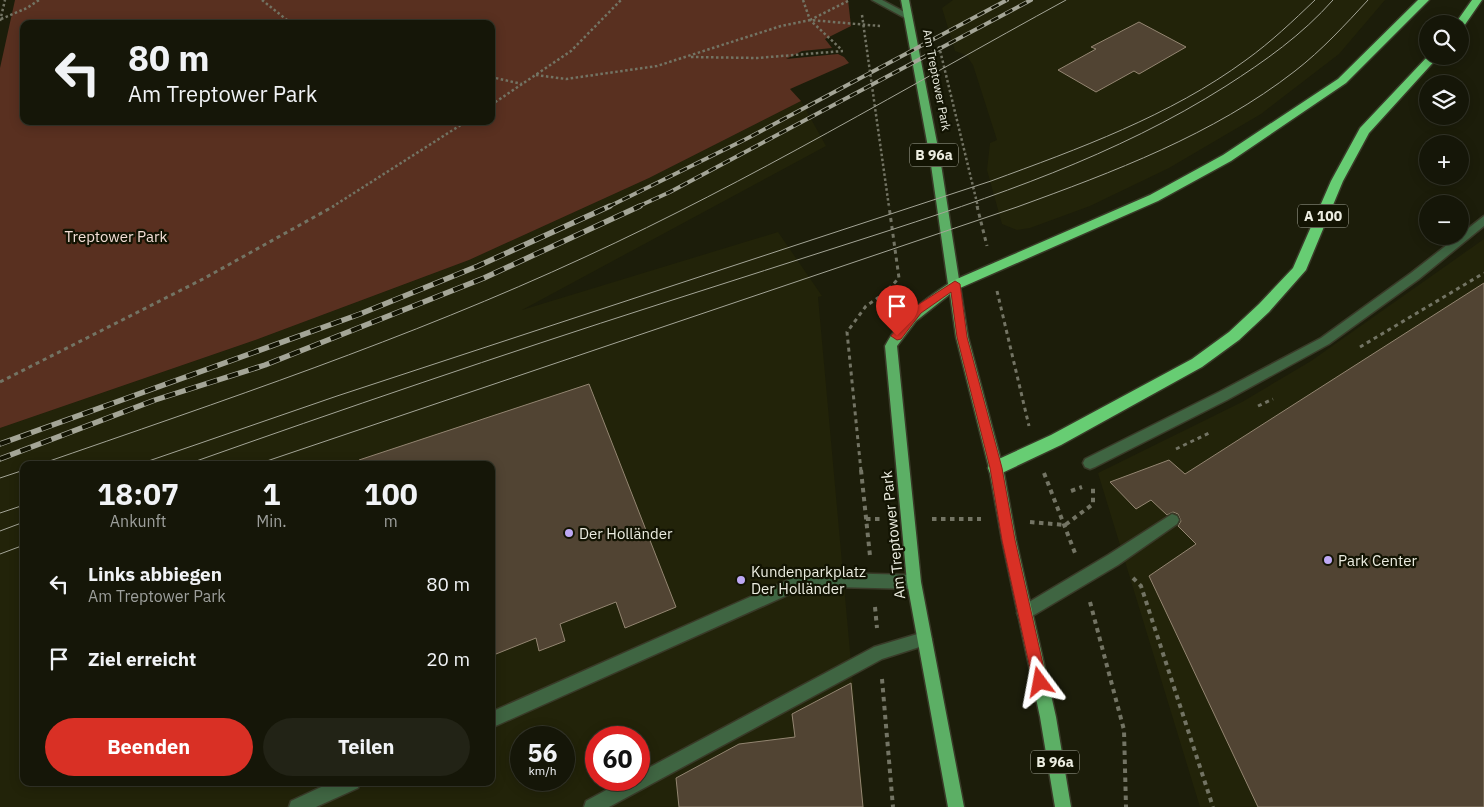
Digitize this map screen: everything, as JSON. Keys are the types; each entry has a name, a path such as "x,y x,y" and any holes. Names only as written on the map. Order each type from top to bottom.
{"highway":[{"path":"955,284 1128,210 1227,158 1342,81 1424,0"},
{"path":"1466,15 1477,0"},
{"name":"A 100","path":"996,468 1056,440 1197,363 1234,336 1264,308 1299,270 1337,182 1364,131 1426,65"}],"main road":[{"name":"Am Treptower Park","path":"906,0 933,149 962,337 996,468 1024,613 1048,717 1063,807"},
{"name":"Am Treptower Park","path":"955,284 917,310 903,326 891,346 914,582 956,807"}],"lane":[{"path":"876,0 908,16"},
{"path":"1090,463 1223,396 1324,341 1415,276 1484,220"},
{"path":"1024,613 1113,560 1172,520"},
{"path":"495,718 800,582 834,580 914,582"},
{"path":"592,807 879,652 924,639"},
{"path":"297,807 343,786"}],"path":[{"path":"0,20 5,0"},
{"path":"0,20 27,8 39,0"},
{"path":"262,0 287,20"},
{"path":"495,102 571,51 621,0"},
{"path":"686,57 757,58 843,51 810,20 803,0"},
{"path":"536,75 566,78 657,66 781,26 810,20 850,0"},
{"path":"861,9 899,278 886,292 866,306 847,332 873,581 893,807"},
{"path":"810,20 864,26"},
{"path":"939,45 982,228"},
{"path":"495,78 522,84"},
{"path":"0,382 202,280 299,227 393,171 461,125"},
{"path":"998,294 1028,419"},
{"path":"866,519 1005,520 1065,525 1093,504 1093,482 1090,463"},
{"path":"1050,486 1065,525"},
{"path":"1113,560 1141,586 1213,807"},
{"path":"1083,578 1124,730 1126,807"}],"shaded area":[{"path":"953,0 1385,0 1339,54 1261,114 1169,168 1090,206 1030,228 1017,230 1002,224 987,170 990,143 997,140 973,65 966,55 955,51 942,8"},
{"path":"801,101 826,146 522,310 778,232 822,296 818,297 864,807 0,807 0,428 258,339 469,260 649,178"},
{"name":"Park Center","path":"1484,239 1484,807 1200,807 1098,473 1242,402 1311,361"}],"green space":[{"name":"Treptower Park","path":"15,0 848,0 851,26 825,39 832,48 802,51 786,59 838,54 849,63 790,89 801,101 649,178 469,260 258,339 0,428 0,68"}],"building":[{"path":"1139,22 1186,47 1139,74 1134,71 1096,92 1058,70 1096,49 1091,47"},
{"name":"Park Center","path":"1484,283 1484,807 1258,807 1149,576 1196,544 1178,526 1181,521 1178,514 1173,512 1167,515 1151,500 1136,509 1110,482 1169,460 1185,474"},
{"name":"Der Holländer","path":"589,384 676,607 625,628 616,602 560,624 565,641 539,651 536,638 495,654 495,461 359,460"},
{"path":"851,683 863,807 679,807 676,778 739,744 795,737 792,714"}],"tram line":[{"path":"50,461 245,393 383,342 518,287 585,257 647,228 828,133 1066,0"},
{"path":"149,461 337,396 991,181 1123,130 1217,80 1264,46 1315,0"},
{"path":"196,461 541,343 962,206 1053,173 1141,133 1184,111 1226,86 1282,47 1309,25 1333,0"},
{"path":"267,461 1017,207 1126,165 1196,133 1263,94 1315,55 1368,0"},
{"path":"0,478 20,471"},
{"path":"0,513 20,506"},
{"path":"0,531 20,524"},
{"path":"0,554 20,546"}],"railway":[{"path":"608,207 746,139 1007,0"},
{"path":"637,207 670,192 1031,0"},
{"path":"0,444 360,314 478,266 610,206"},
{"path":"0,459 155,400 265,365 484,278 640,206"}],"place":[{"name":"Der Holländer","path":"569,533"},
{"name":"Park Center","path":"1328,560"},
{"name":"Kundenparkplatz Der Holländer","path":"741,580"}],"route":[{"path":"897,336 917,310 955,284 962,337 996,468 1009,540 1040,682"}]}
